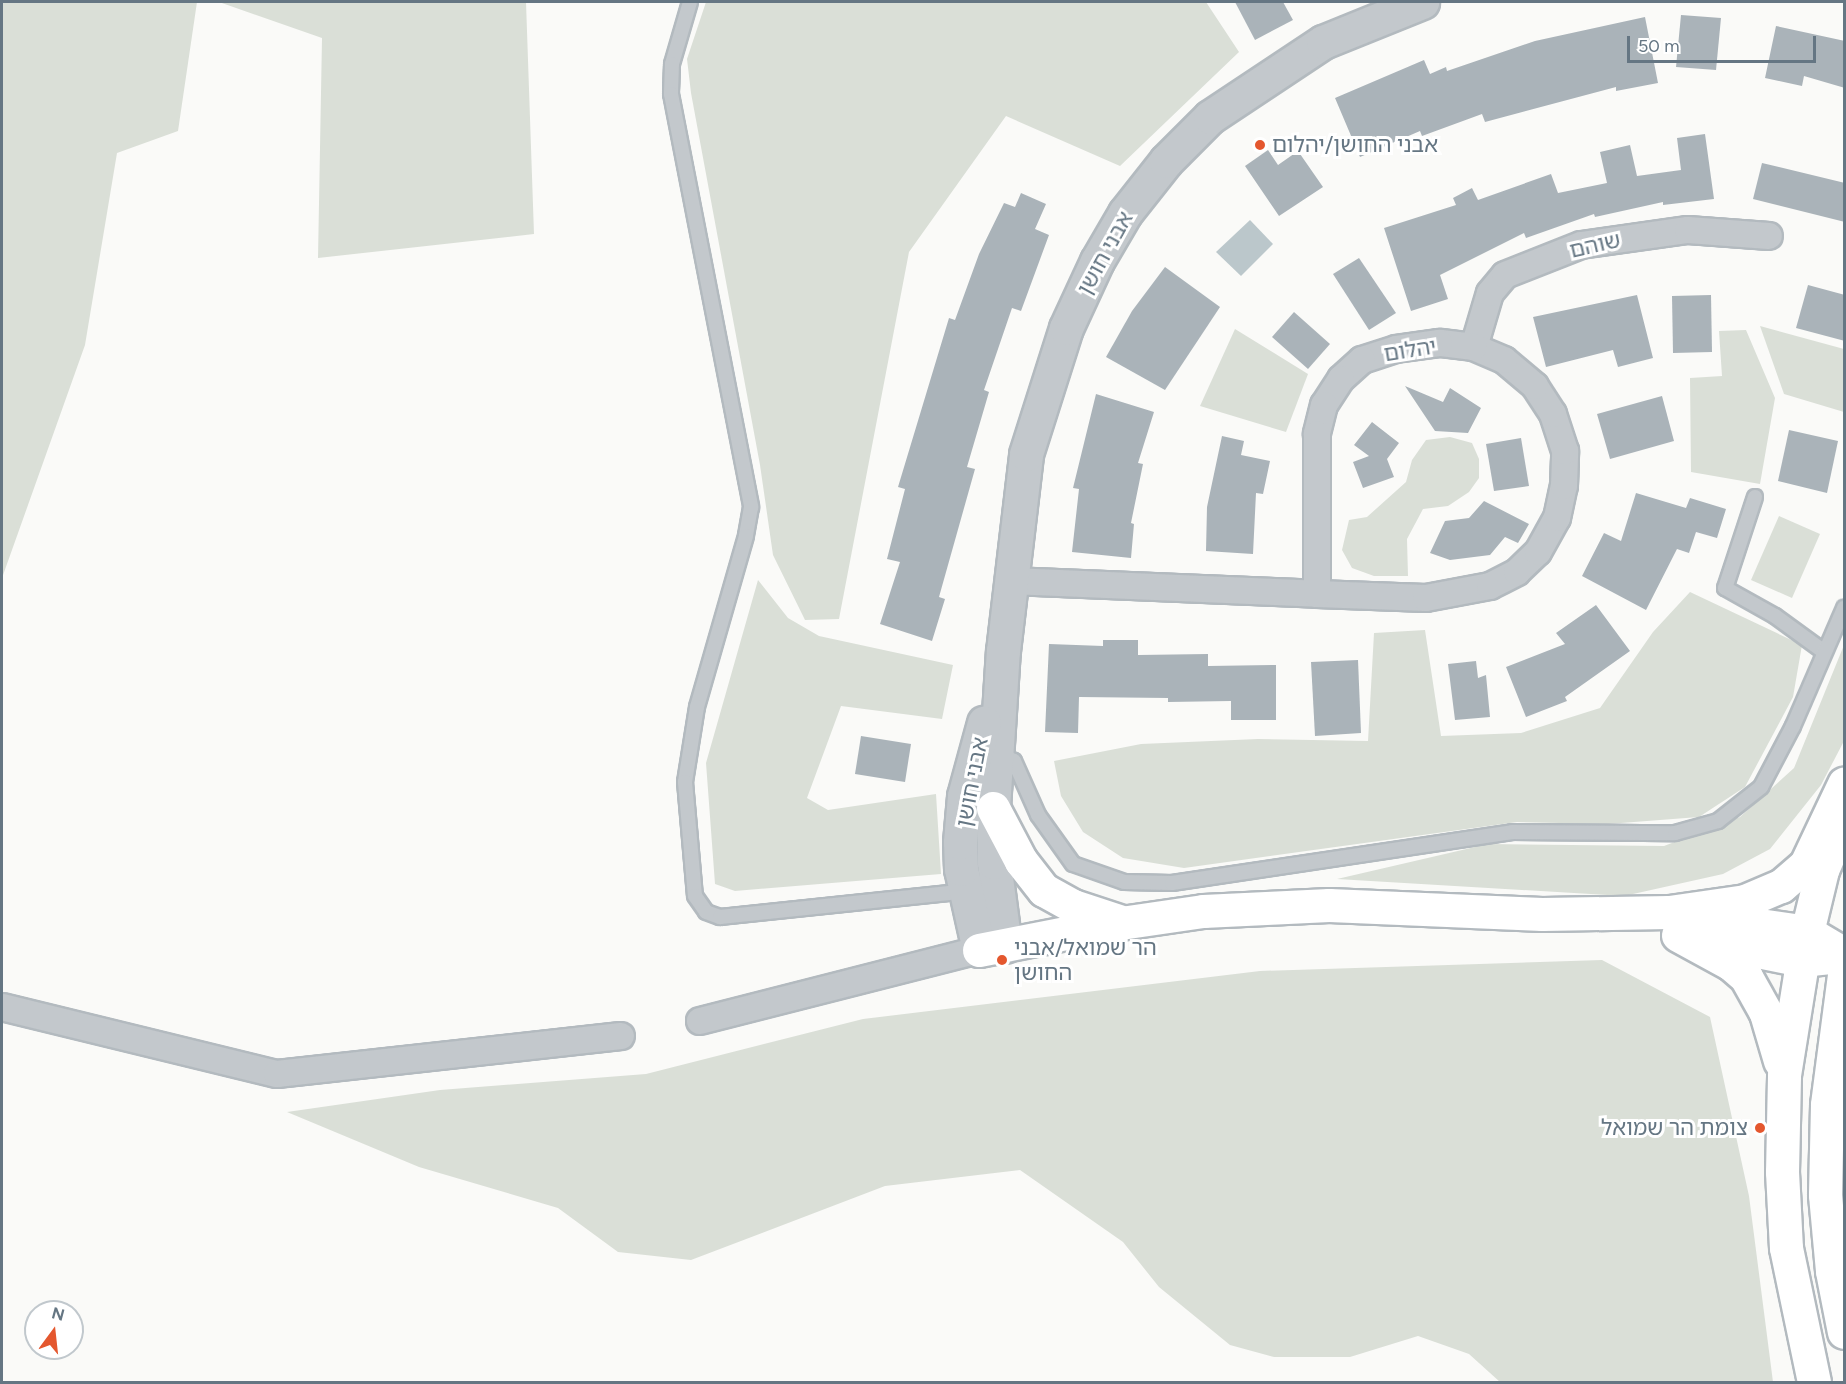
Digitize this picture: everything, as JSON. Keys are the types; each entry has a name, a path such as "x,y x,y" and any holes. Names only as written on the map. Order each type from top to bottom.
{"main road":[{"path":"1673,923 1746,901 1781,886 1806,864 1845,784"},
{"path":"993,808 1022,861 1044,890 1073,906 1124,922"},
{"path":"1814,1383 1786,1248 1782,1172 1784,1075 1804,946 1822,870 1845,819"},
{"path":"992,948 1124,922 1203,912 1329,906 1542,914 1673,923 1845,955"},
{"path":"1673,923 1746,977 1766,1013 1784,1075"},
{"path":"1845,975 1827,1105 1825,1195 1832,1271 1845,1332"}],"street":[{"name":"אבני חושן","path":"992,948 993,808 1003,651 1026,454 1042,393 1097,261 1125,213 1166,161 1210,117 1259,82 1323,42 1422,2"},
{"name":"שוהם","path":"1474,347 1490,293 1505,275 1581,245 1688,230 1769,236"},
{"name":"יהלום","path":"1011,581 1317,594 1426,598 1457,595 1490,586 1517,572 1538,552 1557,518 1564,486 1565,451 1553,414 1535,386 1504,360 1474,347 1439,343 1396,349 1362,360 1335,388 1324,405 1317,434 1317,594"},
{"name":"אבני חושן","path":"992,948 966,891 960,842 964,796 1003,651"},
{"path":"700,1021 992,948"},
{"path":"2,1007 277,1074 621,1036"}],"lane":[{"path":"690,2 672,64 671,94 750,507 744,546 697,708 685,782 695,896 706,912 720,917 966,891"},
{"path":"1755,497 1725,588 1775,616 1823,651"},
{"path":"996,754 1014,761 1025,778 1038,815 1073,864 1124,882 1172,883 1512,832 1675,833 1718,821 1761,787 1793,726 1823,651 1845,608"}],"shaded area":[{"path":"2,2 197,2 178,131 117,153 85,345 2,578"},
{"path":"219,2 526,2 534,234 318,258 322,38"},
{"path":"706,2 1206,2 1239,52 1120,166 1006,116 909,252 839,619 805,620 773,555 760,465 691,93 687,59"},
{"path":"1250,220 1273,244 1241,276 1216,252"},
{"path":"1760,326 1844,349 1844,412 1784,394"},
{"path":"1235,329 1308,374 1286,432 1200,406"},
{"path":"1746,330 1775,398 1760,484 1691,472 1690,378 1722,376 1719,331"},
{"path":"1450,437 1472,443 1479,459 1479,478 1469,492 1448,506 1423,509 1407,539 1408,576 1374,576 1352,568 1342,550 1349,520 1367,517 1406,482 1412,460 1426,440"},
{"path":"1779,516 1820,534 1792,598 1751,580"},
{"path":"758,580 788,618 819,636 953,665 942,719 841,706 807,798 828,810 936,794 941,874 735,891 715,884 706,763"},
{"path":"1690,592 1802,645 1793,697 1745,787 1699,817 1608,824 1517,822 1184,868 1123,858 1083,832 1061,796 1054,761 1141,744 1258,739 1368,741 1374,633 1425,630 1441,736 1521,733 1600,708 1653,632"},
{"path":"1844,645 1844,741 1821,785 1770,849 1723,874 1624,896 1337,879 1488,844 1664,846 1740,817 1794,768"},
{"path":"1602,960 1710,1017 1749,1196 1773,1382 1500,1382 1469,1354 1418,1336 1350,1357 1274,1357 1230,1345 1159,1287 1123,1242 1020,1170 885,1186 691,1260 618,1252 558,1208 419,1167 287,1112 440,1090 646,1074 863,1019 1260,971"}],"building":[{"path":"1235,2 1283,2 1293,20 1255,40"},
{"path":"1681,15 1721,18 1716,70 1676,67"},
{"path":"1645,17 1658,83 1616,91 1616,87 1485,122 1482,114 1422,136 1420,131 1360,157 1335,98 1424,60 1430,74 1446,67 1447,71 1535,41"},
{"path":"1776,26 1845,41 1845,88 1804,76 1802,86 1765,78"},
{"path":"1705,134 1714,199 1663,205 1663,202 1595,217 1594,214 1526,238 1524,233 1440,275 1448,299 1411,311 1384,228 1456,205 1453,198 1472,188 1478,200 1551,174 1558,193 1607,183 1600,152 1630,145 1637,176 1681,170 1677,138"},
{"path":"1268,150 1278,165 1298,151 1323,187 1279,216 1245,166"},
{"path":"1762,163 1845,183 1845,222 1753,199"},
{"path":"1021,193 1046,204 1035,229 1049,235 1021,311 1012,308 984,390 989,392 967,467 975,469 939,597 945,599 932,641 880,624 900,562 887,559 905,489 898,487 949,318 955,320 979,254 1004,203 1015,207"},
{"path":"1359,258 1396,313 1369,330 1333,274"},
{"path":"1165,267 1220,307 1165,390 1106,357 1132,311"},
{"path":"1808,285 1845,295 1845,341 1796,328"},
{"path":"1637,295 1653,358 1618,367 1613,350 1546,367 1533,317"},
{"path":"1711,295 1712,352 1673,353 1672,296"},
{"path":"1294,312 1330,344 1308,369 1272,337"},
{"path":"1405,386 1443,402 1450,388 1481,408 1468,433 1435,431"},
{"path":"1096,394 1154,412 1138,463 1143,464 1131,523 1134,524 1131,558 1072,552 1079,489 1073,488"},
{"path":"1662,396 1674,441 1610,459 1597,414"},
{"path":"1372,422 1399,443 1387,459 1394,477 1363,488 1353,462 1369,456 1354,445"},
{"path":"1789,430 1838,441 1827,493 1778,481"},
{"path":"1222,436 1244,441 1241,455 1270,461 1263,494 1256,493 1253,554 1206,551 1207,507"},
{"path":"1521,438 1529,486 1494,491 1486,444"},
{"path":"1636,493 1686,508 1690,498 1726,509 1717,538 1696,532 1689,553 1677,549 1646,610 1582,576 1604,533 1621,541"},
{"path":"1484,501 1529,524 1518,543 1505,537 1490,555 1450,560 1430,553 1445,521 1469,518"},
{"path":"1596,605 1630,651 1565,697 1567,701 1526,717 1506,667 1565,644 1556,633"},
{"path":"1103,640 1138,640 1138,655 1208,654 1208,666 1276,665 1276,720 1231,720 1231,701 1168,702 1168,698 1079,697 1078,733 1045,732 1049,644 1103,646"},
{"path":"1358,660 1361,733 1315,736 1311,662"},
{"path":"1476,661 1478,678 1486,675 1490,717 1455,720 1448,664"},
{"path":"861,736 911,744 905,782 855,774"}],"place":[{"name":"אבני החושן/יהלום","path":"1260,145"},
{"name":"הר שמואל/אבני החושן","path":"1002,960"},
{"name":"צומת הר שמואל","path":"1760,1128"}]}
